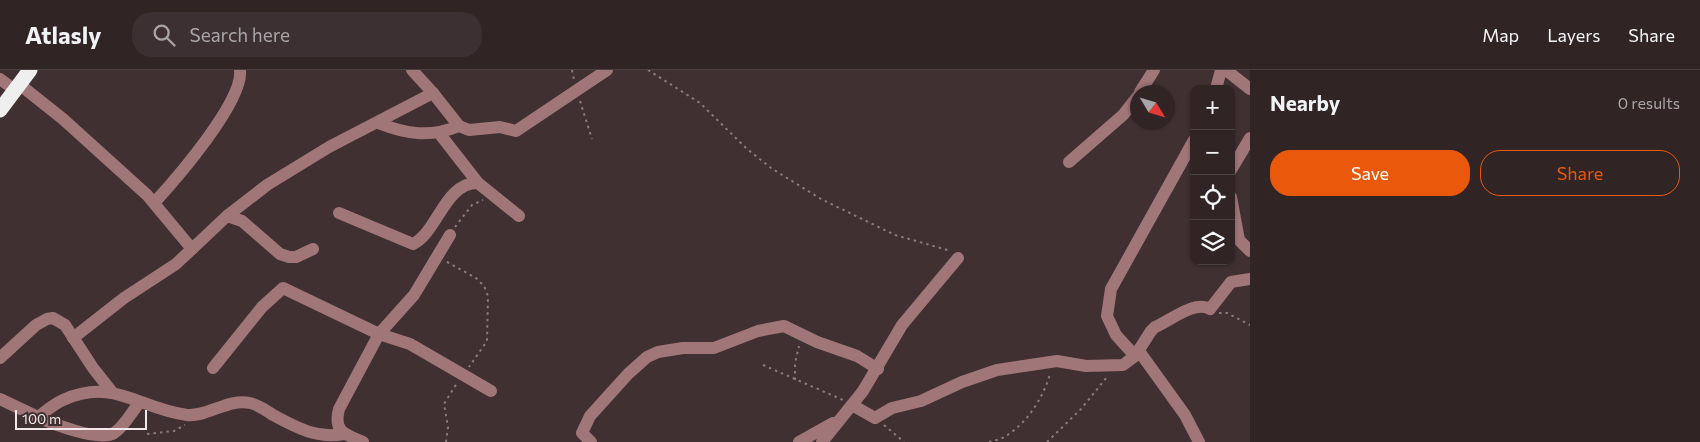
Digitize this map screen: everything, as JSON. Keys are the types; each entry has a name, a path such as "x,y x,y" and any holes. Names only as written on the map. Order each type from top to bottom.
{"highway":[{"path":"0,110 30,70"}],"street":[{"path":"155,202 206,141 233,96 240,78 240,70"},
{"path":"412,70 433,93 458,126 469,130 500,127 516,131 607,70"},
{"path":"1144,85 1154,70"},
{"path":"1217,85 1221,70"},
{"path":"1226,70 1250,89"},
{"path":"0,79 17,87 90,142 155,202 192,249"},
{"path":"73,338 124,298 176,264 227,216 267,185 303,163 433,93"},
{"path":"1069,162 1123,115 1130,106"},
{"path":"378,123 405,132 439,133 458,126"},
{"path":"439,133 478,183 519,216"},
{"path":"1235,163 1250,138"},
{"path":"1190,147 1111,289 1107,316 1116,335 1137,354 1185,415 1199,442"},
{"path":"339,213 413,244 424,235 454,195 472,183 478,183"},
{"path":"227,216 242,221 280,254 296,257 314,249"},
{"path":"1235,218 1239,240 1250,251"},
{"path":"344,434 337,422 339,409 379,334 414,296 450,234"},
{"path":"822,442 878,369 902,325 958,258"},
{"path":"852,405 875,418 892,408 921,401 978,376 1026,364 1054,362 1086,366 1127,363 1137,354 1146,338 1155,328 1176,316 1201,306 1210,309 1231,282 1250,279"},
{"path":"213,368 262,307 283,288 379,334 410,344 491,391"},
{"path":"0,358 36,325 47,319 58,320 112,392"},
{"path":"590,442 582,433 590,416 628,374 652,354 683,348 714,348 758,331 782,326 791,327 800,334 857,356 878,369"},
{"path":"38,417 61,400 82,392 112,392 140,402 192,415 234,403 247,402 307,432 323,436 344,434 363,442"},
{"path":"0,399 58,426 92,434 112,434"},
{"path":"100,442 119,429 140,402"},
{"path":"798,442 840,419"}],"path":[{"path":"648,70 700,103 746,148 771,168 821,199 894,235 954,252 958,258"},
{"path":"577,90 592,139"},
{"path":"450,234 472,205 492,196"},
{"path":"438,257 476,278 486,289 488,296 486,341 444,404 448,427 446,442"},
{"path":"1210,309 1220,314 1227,314 1250,325"},
{"path":"795,380 795,363 800,334"},
{"path":"989,442 1004,438 1030,414 1044,390 1054,362"},
{"path":"763,365 852,405"},
{"path":"1047,442 1081,409 1113,369 1120,365"},
{"path":"147,434 181,428 192,415"},
{"path":"875,418 904,442"}]}
